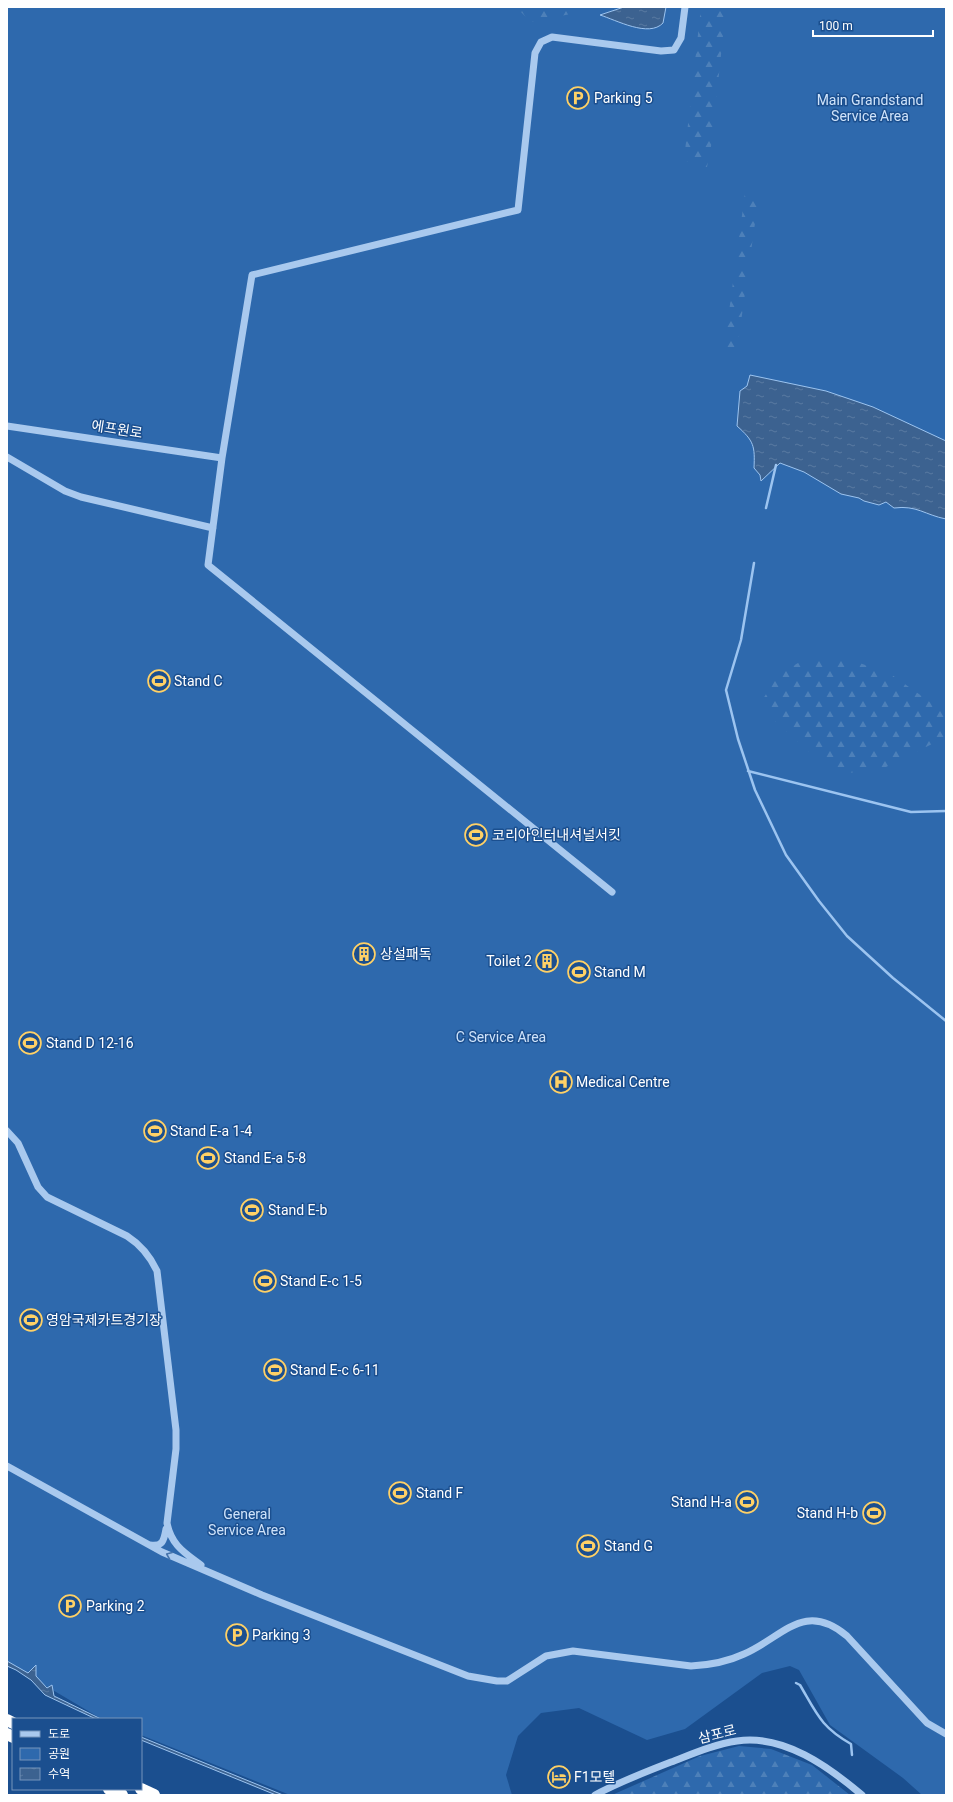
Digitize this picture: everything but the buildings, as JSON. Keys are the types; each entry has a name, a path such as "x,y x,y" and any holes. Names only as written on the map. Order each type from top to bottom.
{"highway":[{"path":"142,1789 154,1795"},
{"path":"111,1790 122,1795"}],"street":[{"path":"612,892 208,565 222,458 252,275 518,210 536,54 541,42 552,37 661,51 674,50 681,38 685,7"},
{"name":"에프원로","path":"7,426 222,458"},
{"path":"7,457 65,491 81,497 213,528"},
{"path":"7,1130 18,1143 38,1187 47,1197 137,1242 152,1260 157,1271 176,1430 176,1449 165,1539 157,1546 150,1545"},
{"path":"7,1466 150,1545 215,1575 468,1676 506,1681 515,1677 546,1656 562,1652 586,1652 691,1666 710,1665 746,1654 796,1624 810,1621 824,1621 835,1626 847,1636 927,1723 946,1734"},
{"path":"167,1523 169,1535 180,1548 215,1575"},
{"name":"삼포로","path":"595,1795 610,1787 691,1754 738,1740 752,1740 767,1742 793,1750 817,1761 862,1795"}],"green space":[{"name":"코리아인터내셔널서킷","path":"7,7 946,7 946,1795 922,1795 903,1778 830,1725 799,1670 790,1666 762,1673 685,1729 647,1740 579,1708 541,1713 518,1736 506,1775 512,1795 290,1795 142,1735 142,1718 100,1718 7,1663"},
{"path":"516,7 605,7 531,22"},
{"path":"701,7 726,7 712,141 707,167 698,166 684,160"},
{"path":"745,193 759,195 737,350 724,349"},
{"path":"808,657 849,659 892,675 933,704 946,707 946,753 932,744 886,767 849,773 817,759 766,713 763,699 778,675"},
{"path":"739,1746 771,1749 812,1765 850,1795 612,1795 700,1756"}],"water":[{"path":"624,7 666,7 663,23 650,29 641,28 623,24 600,15"},
{"path":"750,375 826,391 873,407 946,441 946,519 915,509 902,507 894,508 886,502 879,505 841,494 804,472 780,463 761,481 760,475 754,468 754,449 752,444 747,436 737,426 740,391 747,386"},
{"path":"7,1661 28,1673 36,1665 36,1676 47,1688 52,1685 54,1696 99,1718 94,1718 45,1695 31,1680 7,1666"},
{"path":"142,1737 283,1795 276,1795 142,1740"}],"waterway":[{"path":"766,508 776,465"},
{"path":"754,563 741,640 726,690 738,739 755,790 786,855 819,901 847,936 893,978 946,1021"},
{"path":"748,771 911,812 946,811"},
{"path":"796,1683 800,1685 826,1726 851,1744 852,1755"}],"place":[{"name":"Parking 5","path":"578,98"},
{"name":"Stand C","path":"159,681"},
{"name":"코리아인터내셔널서킷","path":"476,835"},
{"name":"상설패독","path":"364,954"},
{"name":"Toilet 2","path":"547,961"},
{"name":"Stand M","path":"579,972"},
{"name":"Stand D 12-16","path":"30,1043"},
{"name":"Medical Centre","path":"561,1082"},
{"name":"Stand E-a 1-4","path":"155,1131"},
{"name":"Stand E-a 5-8","path":"208,1158"},
{"name":"Stand E-b","path":"252,1210"},
{"name":"Stand E-c 1-5","path":"265,1281"},
{"name":"영암국제카트경기장","path":"31,1320"},
{"name":"Stand E-c 6-11","path":"275,1370"},
{"name":"Stand F","path":"400,1493"},
{"name":"Stand H-a","path":"747,1502"},
{"name":"Stand H-b","path":"874,1513"},
{"name":"Stand G","path":"588,1546"},
{"name":"Parking 2","path":"70,1606"},
{"name":"Parking 3","path":"237,1635"},
{"name":"F1모텔","path":"559,1777"}],"park label":[{"name":"Main Grandstand Service Area","path":"870,108"},
{"name":"C Service Area","path":"501,1037"},
{"name":"General Service Area","path":"247,1522"}]}
